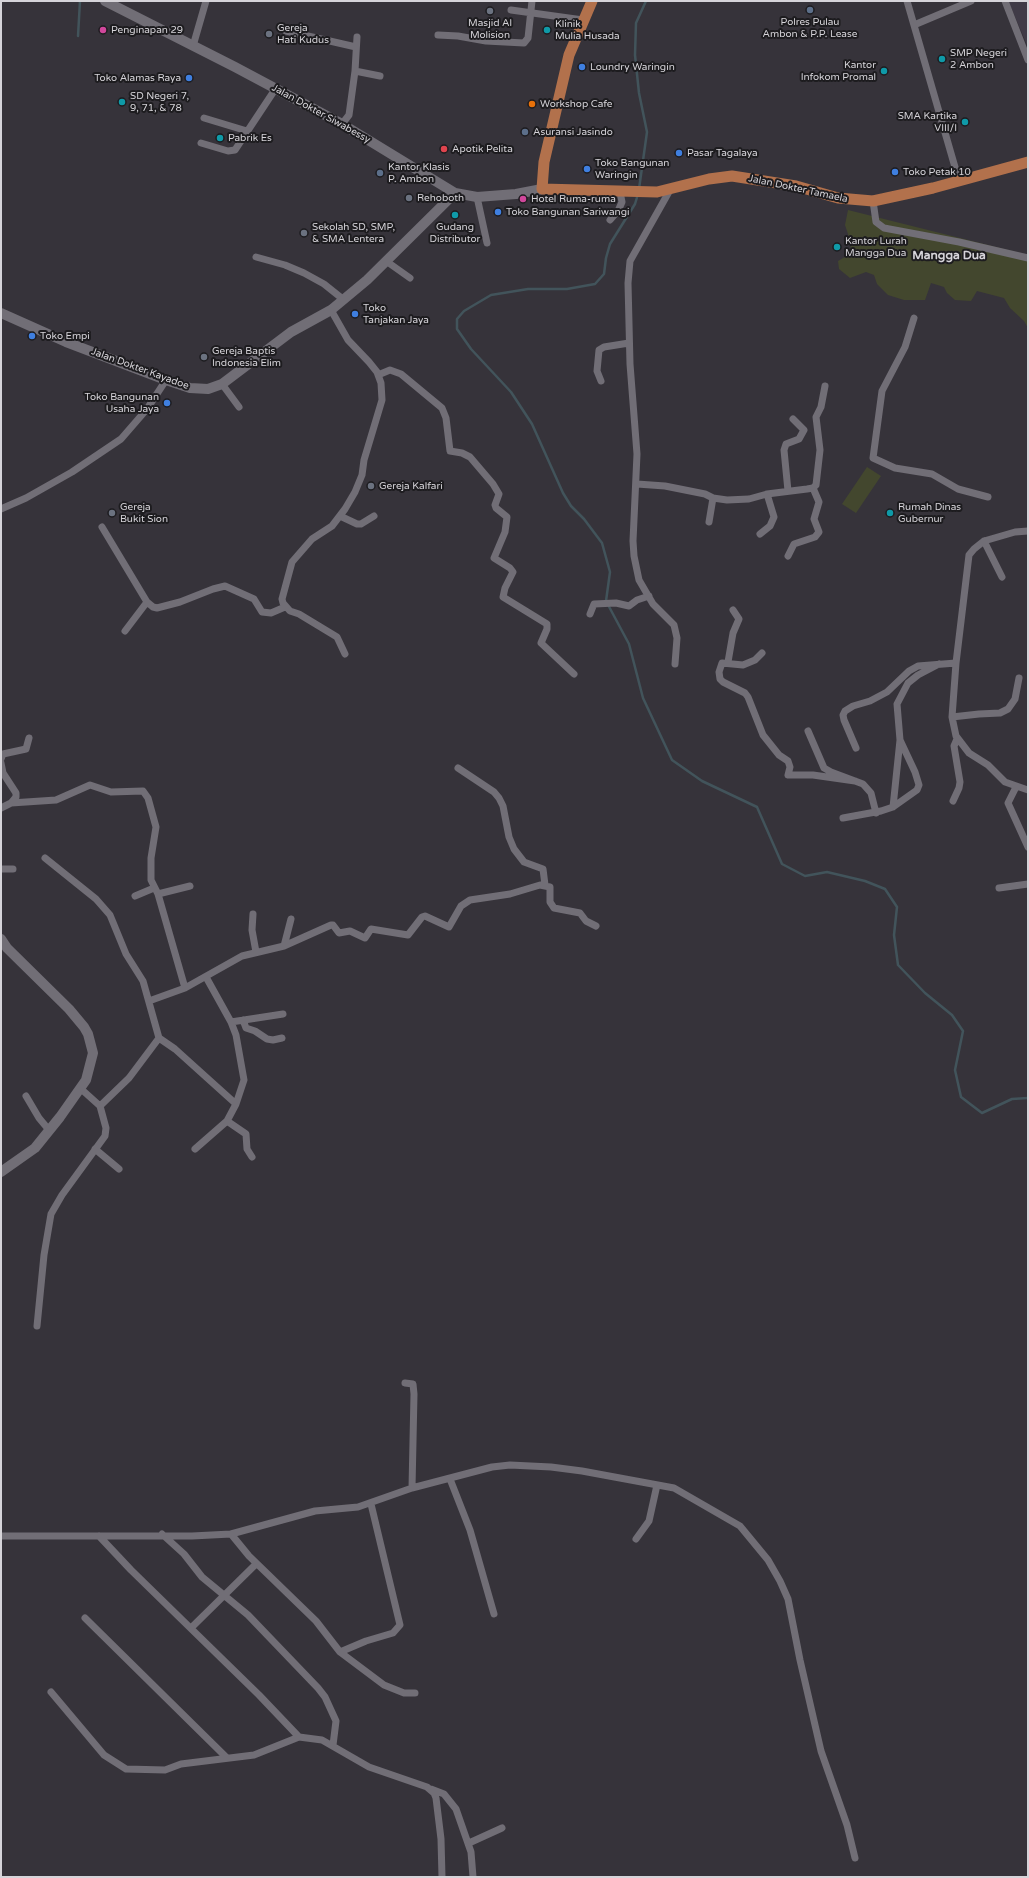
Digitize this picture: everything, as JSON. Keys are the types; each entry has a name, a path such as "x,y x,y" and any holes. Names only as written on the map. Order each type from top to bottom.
{"main road":[{"path":"542,189 544,162 567,64 583,20 592,1"},
{"name":"Jalan Dokter Tamaela","path":"542,189 657,192 670,190 708,179 732,176 796,186 838,198 873,201 933,188 1028,162"}],"street":[{"name":"Jalan Dokter Siwabessy","path":"105,1 276,88 342,124 455,194 477,197 516,194 542,189"},
{"path":"193,46 206,1"},
{"path":"438,34 486,41 524,43 528,38 532,1"},
{"path":"907,1 959,180"},
{"path":"914,25 971,1"},
{"path":"1005,1 1028,60"},
{"path":"511,10 583,20"},
{"path":"286,32 356,47"},
{"path":"342,124 349,115 355,71 357,37"},
{"path":"355,71 380,76"},
{"path":"201,143 233,152 276,88"},
{"path":"204,118 247,131"},
{"path":"670,190 630,261 628,283 629,343 637,440 637,484 633,535 634,556 639,580 653,604 674,625 677,638 675,664"},
{"path":"610,220 618,212 624,191"},
{"name":"Jalan Dokter Kayadoe","path":"1,313 66,342 166,380 200,390 208,389 222,384 291,332 331,310 344,300 455,194"},
{"path":"477,197 487,243"},
{"path":"873,201 876,222 884,228 959,242 1028,258"},
{"path":"256,257 285,265 304,273 324,284 344,300"},
{"path":"386,261 410,278"},
{"path":"331,310 348,340 369,362 378,375 382,387 382,400 364,460 362,475 355,492 332,526 312,539 292,562 282,598 286,607 337,637 345,654"},
{"path":"914,318 905,347 882,392 873,458 895,468 932,474 958,489 988,497"},
{"path":"601,381 597,371 598,350 604,347 629,343"},
{"path":"378,375 390,370 401,374 442,408 446,418 450,451 462,453 470,457 499,494 495,505 507,517 505,532 494,558 510,568 513,572 505,588 503,597 547,624 547,629 540,643 574,674"},
{"path":"1,509 26,498 72,472 121,439 147,409 166,380"},
{"path":"222,384 239,407"},
{"path":"637,484 665,486 705,494 713,498 742,500 768,494 813,488 816,485 820,450 816,417 821,407 825,386"},
{"path":"788,491 784,450 786,444 799,439 804,430 793,419"},
{"path":"788,556 797,542 815,537 819,532 814,519 819,502 813,488"},
{"path":"760,534 770,526 774,517 768,494"},
{"path":"709,522 713,498"},
{"path":"340,516 356,524 362,524 374,516"},
{"path":"102,527 147,602 157,608 225,586 254,599 262,612 271,613 286,607"},
{"path":"1028,531 1015,532 984,541 974,549 970,555 956,663 952,717 953,731 969,753 988,765 1005,782 1028,790"},
{"path":"984,541 1002,578"},
{"path":"590,614 594,604 602,605 616,603 629,606 637,600 649,596"},
{"path":"125,632 147,602"},
{"path":"728,662 733,633 739,619 733,610"},
{"path":"762,653 748,664 743,665 724,662 720,665 720,679 745,693 748,697 763,735 778,755 788,761 790,767 788,775 813,775 855,781"},
{"path":"856,748 844,720 843,715 845,710 870,701 887,692 913,668 926,665 956,663"},
{"path":"893,807 900,740 897,704 902,691 912,679 939,664"},
{"path":"952,717 1000,713 1008,709 1015,699 1019,678"},
{"path":"808,731 824,768 863,784 871,793 876,813"},
{"path":"1,759 3,754 26,749 29,738"},
{"path":"953,800 959,788 960,782 954,746 958,739"},
{"path":"843,818 876,813 893,807 914,793 919,785 915,772 900,740"},
{"path":"1,763 4,773 16,793 16,797 11,803"},
{"path":"458,768 494,792 500,798 509,837 514,849 524,862 543,869 545,886"},
{"path":"1,808 11,803 56,800 90,786 111,792 143,791 148,798 156,827 150,880 156,891 185,988"},
{"path":"1016,787 1008,803 1028,847"},
{"path":"45,858 96,900 110,915 126,954 143,981 159,1038 175,1049 236,1104"},
{"path":"1,869 13,868"},
{"path":"999,888 1028,884"},
{"path":"149,1001 185,988 242,956 284,946 332,925 339,932 350,931 365,938 371,929 408,935 422,916 449,927 461,906 470,900 510,894 540,885 550,888 550,902 554,908 580,913 586,921 596,926"},
{"path":"135,896 190,886"},
{"path":"253,914 252,930 256,952"},
{"path":"284,946 290,920"},
{"path":"1,939 4,950 69,1009 88,1034 92,1047 92,1059 86,1080 50,1130 35,1148 1,1172"},
{"path":"195,1149 227,1121 236,1104 244,1080 236,1035 231,1022 206,976"},
{"path":"231,1022 284,1014"},
{"path":"243,1020 247,1029 255,1030 267,1039 273,1040 282,1038"},
{"path":"100,1106 129,1078 159,1038"},
{"path":"37,1326 44,1255 51,1214 62,1195 105,1136 106,1128 100,1106 80,1088"},
{"path":"26,1096 39,1118 50,1130"},
{"path":"227,1121 246,1134 247,1149 252,1157"},
{"path":"95,1149 119,1169"},
{"path":"405,1383 412,1383 414,1394 412,1488"},
{"path":"1,1536 98,1536 162,1534 192,1536 231,1534 315,1511 358,1507 372,1504 412,1488 492,1468 525,1465 582,1471 674,1488 740,1526 768,1560 780,1581 788,1599 800,1660 822,1750 847,1826 855,1858"},
{"path":"450,1478 470,1530 494,1614"},
{"path":"636,1538 648,1521 657,1485"},
{"path":"340,1652 366,1641 393,1633 400,1625 372,1504"},
{"path":"162,1534 184,1554 202,1577 252,1619 325,1697 336,1721 333,1745"},
{"path":"231,1534 256,1564 316,1620 340,1652 384,1685 404,1693 415,1693"},
{"path":"98,1536 156,1596 191,1628 299,1737"},
{"path":"191,1628 256,1564"},
{"path":"85,1618 227,1758"},
{"path":"51,1692 104,1755 126,1769 165,1770 181,1764 254,1756 299,1737 322,1740 369,1767 404,1778 431,1789 438,1790 450,1800 456,1809 469,1843 473,1866 473,1877"},
{"path":"431,1789 434,1793 438,1807 442,1877"},
{"path":"469,1843 502,1828"}],"shaded area":[{"path":"1008,1 1028,1 1028,47 1010,5"}],"green space":[{"path":"848,210 1028,255 1028,328 1024,321 1010,308 1004,298 977,291 971,301 955,300 947,293 944,287 931,283 925,300 904,300 888,295 877,284 874,275 866,272 850,278 839,269 838,261 850,254 851,243 845,225"},
{"path":"867,467 881,476 856,513 842,504"}],"waterway":[{"path":"78,36 80,1"},
{"path":"639,189 647,132 639,93 635,55 636,23 646,1"},
{"path":"638,194 635,204 610,244 604,274 595,284 567,289 528,289 491,295 464,311 457,319 457,329 471,349 511,392 532,424 563,493 571,506 584,519 602,543 610,572 606,601 629,644 643,698 672,760 702,781 757,807 782,864 805,876 827,872 865,881 885,889 897,907 894,935 898,965 925,993 952,1015 963,1031 955,1070 961,1097 982,1113 1012,1099 1028,1098"}],"place":[{"name":"Polres Pulau Ambon & P.P. Lease","path":"810,10"},
{"name":"Masjid Al Molision","path":"490,11"},
{"name":"Penginapan 29","path":"103,30"},
{"name":"Klinik Mulia Husada","path":"547,30"},
{"name":"Gereja Hati Kudus","path":"269,34"},
{"name":"SMP Negeri 2 Ambon","path":"942,59"},
{"name":"Loundry Waringin","path":"582,67"},
{"name":"Kantor Infokom Promal","path":"884,71"},
{"name":"Toko Alamas Raya","path":"189,78"},
{"name":"SD Negeri 7, 9, 71, & 78","path":"122,102"},
{"name":"Workshop Cafe","path":"532,104"},
{"name":"SMA Kartika VIII/I","path":"965,122"},
{"name":"Asuransi Jasindo","path":"525,132"},
{"name":"Pabrik Es","path":"220,138"},
{"name":"Apotik Pelita","path":"444,149"},
{"name":"Pasar Tagalaya","path":"679,153"},
{"name":"Toko Bangunan Waringin","path":"587,169"},
{"name":"Toko Petak 10","path":"895,172"},
{"name":"Kantor Klasis P. Ambon","path":"380,173"},
{"name":"Rehoboth","path":"409,198"},
{"name":"Hotel Ruma-ruma","path":"523,199"},
{"name":"Toko Bangunan Sariwangi","path":"498,212"},
{"name":"Gudang Distributor","path":"455,215"},
{"name":"Sekolah SD, SMP, & SMA Lentera","path":"304,233"},
{"name":"Kantor Lurah Mangga Dua","path":"837,247"},
{"name":"Toko Tanjakan Jaya","path":"355,314"},
{"name":"Toko Empi","path":"32,336"},
{"name":"Gereja Baptis Indonesia Elim","path":"204,357"},
{"name":"Toko Bangunan Usaha Jaya","path":"167,403"},
{"name":"Gereja Kalfari","path":"371,486"},
{"name":"Gereja Bukit Sion","path":"112,513"},
{"name":"Rumah Dinas Gubernur","path":"890,513"}],"district":[{"name":"Mangga Dua","path":"949,256"}]}
